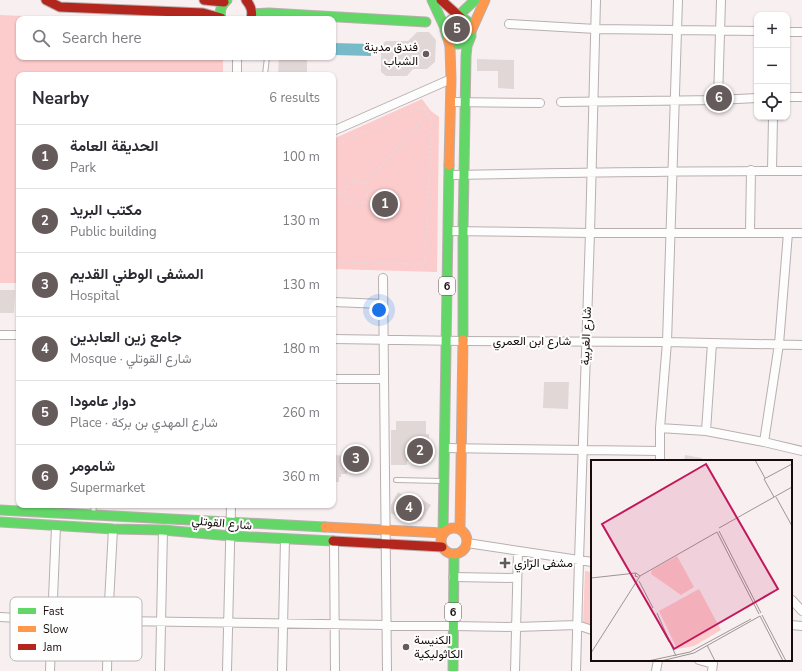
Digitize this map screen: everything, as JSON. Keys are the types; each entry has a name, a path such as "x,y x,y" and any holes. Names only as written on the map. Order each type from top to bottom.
{"main road":[{"path":"46,0 61,3 203,13 212,16"},
{"path":"204,0 225,1"},
{"path":"246,0 252,9 252,16 268,14 308,16"},
{"path":"432,0 447,34 453,43 459,44 466,42 485,0"},
{"path":"441,0 458,17 468,22 471,32"},
{"path":"447,34 446,27 449,22 458,17 475,0"},
{"path":"220,16 221,7 225,1"},
{"path":"336,17 426,22"},
{"name":"6","path":"460,529 466,56 471,32"},
{"name":"6","path":"443,533 451,79 450,48 447,34"},
{"name":"شارع القوتلي","path":"0,510 443,533"},
{"name":"شارع القوتلي","path":"0,522 113,529 163,530 231,536 442,547"},
{"path":"451,528 460,529 465,535 467,543 464,550 454,554 445,551 441,543 443,533 451,528"},
{"name":"6","path":"453,671 454,554"}],"street":[{"name":"شارع الغربية","path":"576,671 596,0"},
{"path":"660,460 660,428 667,342 678,0"},
{"path":"718,100 721,0"},
{"path":"509,24 596,29 754,31"},
{"path":"790,32 802,32"},
{"path":"237,60 237,72"},
{"path":"336,130 451,79"},
{"path":"790,97 802,96"},
{"path":"561,102 674,101 754,98"},
{"path":"450,102 540,103"},
{"path":"772,171 773,120"},
{"path":"750,232 751,170"},
{"path":"449,175 751,170 802,171"},
{"path":"448,231 802,233"},
{"path":"764,442 779,344 788,233"},
{"path":"383,278 387,671"},
{"path":"336,302 383,304"},
{"path":"0,335 16,335"},
{"name":"شارع ابن العمري","path":"336,339 667,342 802,345"},
{"path":"706,431 712,343"},
{"path":"336,379 384,379"},
{"path":"660,428 706,431 802,451"},
{"path":"444,448 660,451"},
{"path":"227,671 232,508"},
{"path":"53,597 56,526"},
{"path":"109,597 113,529"},
{"path":"160,671 163,530"},
{"path":"282,671 285,539"},
{"path":"334,541 335,671"},
{"path":"467,543 591,562"},
{"path":"515,671 518,551"},
{"path":"453,577 517,578"},
{"path":"792,600 802,611"},
{"path":"0,617 10,618"},
{"path":"142,622 516,627 577,625 591,630"},
{"path":"50,661 50,671"},
{"path":"107,661 107,671"},
{"path":"656,671 658,661"},
{"path":"702,661 713,664 712,671"}],"lane":[{"path":"265,72 267,60"},
{"path":"396,480 444,481"},
{"path":"93,515 94,508"}],"path":[{"path":"336,145 423,107 432,120 425,264 336,262"},
{"path":"336,194 342,193 347,190 347,183 353,182 357,179 360,183 366,183 427,114"},
{"path":"342,193 348,197 347,202 354,202 358,206 363,202 370,202 367,196 370,191 366,187 366,183"}],"shaded area":[{"path":"0,15 24,16 16,16 16,60 223,60 223,72 16,72 16,283 0,283"},
{"path":"422,99 431,111 439,117 437,272 336,269 336,138"},
{"path":"585,571 591,572 591,625 583,622"}],"water":[{"path":"336,43 371,44 371,56 336,55"}],"building":[{"path":"417,32 429,32 436,40 435,62 427,69 413,69 407,76 386,76 381,72 381,45 386,41 408,41"},
{"path":"477,59 514,60 514,89 498,88 498,71 477,71"},
{"path":"279,60 307,60 307,72 278,72"},
{"path":"0,290 15,290 14,313 0,313"},
{"path":"544,382 569,382 568,409 543,408"},
{"path":"396,421 426,421 426,434 429,434 428,461 407,461 407,465 391,465 391,430 396,430"},
{"path":"336,455 347,456 347,474 341,474 341,477 339,477 339,482 336,482"},
{"path":"685,455 702,458 702,460 684,460"},
{"path":"398,492 412,501 416,496 431,505 421,521 404,521 391,513 391,505"}],"traffic: fast":[{"path":"220,16 221,8 227,0"},
{"path":"432,0 449,40 460,44 465,42 471,33 469,23 464,19 457,17 450,21 445,30"},
{"path":"456,18 475,0"},
{"path":"252,14 269,13 321,16"},
{"path":"336,17 426,22"},
{"path":"463,340 466,56 467,46 471,36"},
{"path":"443,533 449,165"},
{"path":"0,510 325,527"},
{"path":"0,522 113,529 163,530 231,536 333,541"},
{"path":"453,671 454,554"}],"traffic: slow":[{"path":"472,29 485,0"},
{"path":"448,38 450,47 451,79 449,165"},
{"path":"460,529 463,340"},
{"path":"325,527 443,533"},
{"path":"454,528 463,532 467,541 463,550 454,554 445,550 441,541 445,532 454,528"}],"traffic: jam":[{"path":"46,0 60,7 203,13 214,16"},
{"path":"204,0 224,2"},
{"path":"246,0 251,9 252,16"},
{"path":"441,0 461,18"},
{"path":"333,541 442,547"}],"place":[{"name":"دوار عامودا","path":"457,29"},
{"name":"فندق مدينة الشباب","path":"426,54"},
{"name":"شامومر","path":"719,98"},
{"name":"الحديقة العامة","path":"385,204"},
{"name":"مكتب البريد","path":"420,451"},
{"name":"المشفى الوطني القديم","path":"356,459"},
{"name":"جامع زين العابدين","path":"409,508"},
{"name":"مشفى الرّازي","path":"505,563"},
{"name":"الكنيسة الكاثوليكية","path":"406,647"}]}
